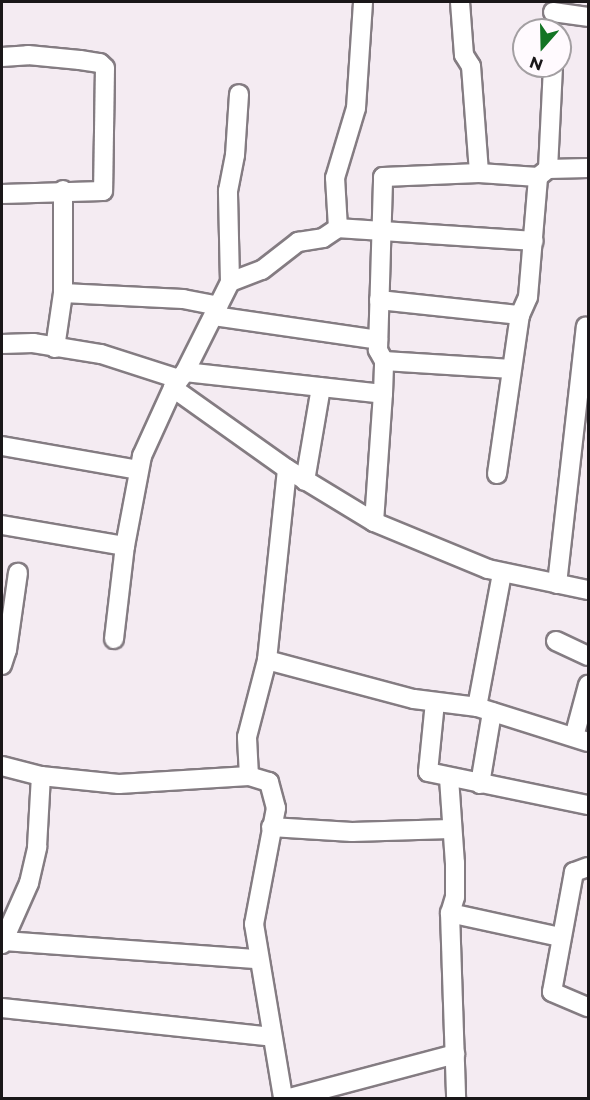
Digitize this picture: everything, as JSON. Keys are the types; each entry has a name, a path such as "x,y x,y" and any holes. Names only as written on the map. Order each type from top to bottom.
{"street":[{"path":"338,228 335,178 356,108 363,2"},
{"path":"460,2 464,55 471,66 479,173"},
{"path":"553,15 588,17"},
{"path":"2,57 28,55 80,60 100,63 105,68 104,191 63,190 2,194"},
{"path":"498,474 520,315 528,297 552,78"},
{"path":"114,639 125,546 138,470 179,380 230,282 228,191 236,155 239,94"},
{"path":"374,522 384,361 378,340 383,177 543,173 588,168"},
{"path":"56,348 63,293 63,190"},
{"path":"230,282 261,270 298,242 323,238 338,228 534,241"},
{"path":"63,293 183,299 216,311 378,340"},
{"path":"379,300 520,315"},
{"path":"556,584 584,387 586,327"},
{"path":"2,344 33,343 101,354 179,380 321,387 383,394"},
{"path":"384,361 513,369"},
{"path":"179,380 287,469 374,522 436,550 502,573 588,590"},
{"path":"305,481 321,387"},
{"path":"2,446 138,470"},
{"path":"249,776 247,737 267,660 287,469"},
{"path":"2,525 125,546"},
{"path":"2,665 7,650 18,573"},
{"path":"480,784 484,710 502,573"},
{"path":"556,641 588,656"},
{"path":"267,660 435,702 484,710 581,740 588,685"},
{"path":"435,702 426,768 448,778 588,805"},
{"path":"2,766 41,776 119,784 249,776 269,782 276,808 254,924 258,959 283,1098"},
{"path":"41,776 37,847 29,883 3,942 258,959"},
{"path":"448,778 455,897 450,913 456,1098"},
{"path":"271,827 352,832 451,829"},
{"path":"588,867 574,872 560,937 552,992 588,1006"},
{"path":"450,913 560,937"},
{"path":"2,1008 272,1037"},
{"path":"290,1098 455,1054"}]}
